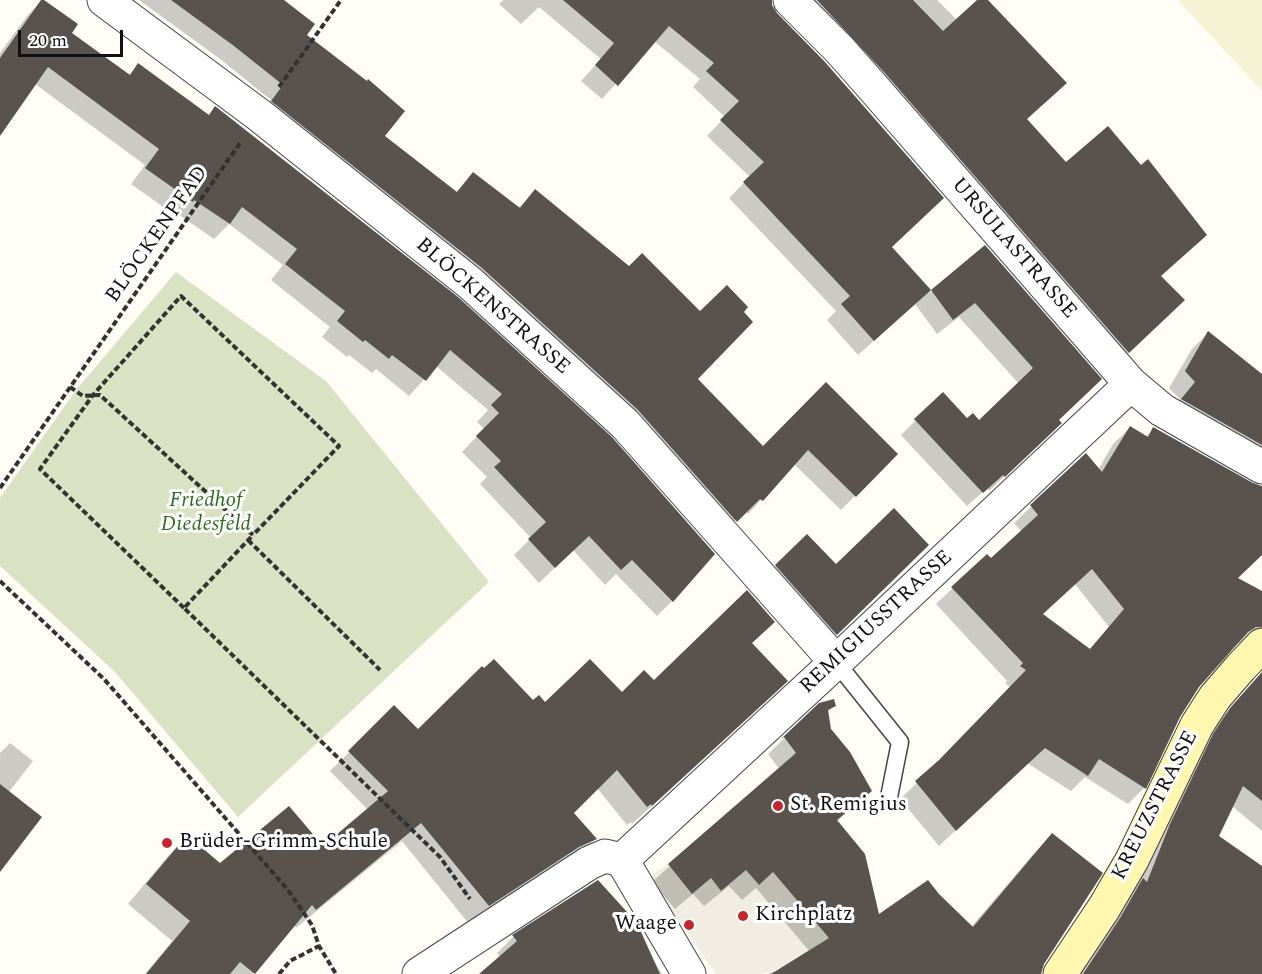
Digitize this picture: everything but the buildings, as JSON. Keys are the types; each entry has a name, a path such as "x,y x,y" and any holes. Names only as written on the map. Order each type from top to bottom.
{"street":[{"name":"BLÖCKENSTRASSE","path":"104,0 259,115 470,283 625,424 836,662"},
{"name":"URSULASTRASSE","path":"790,0 870,84 1131,384 1162,410 1262,466"},
{"name":"REMIGIUSSTRASSE","path":"622,860 1131,384"},
{"name":"KREUZSTRASSE","path":"1060,974 1104,908 1132,860 1197,725 1215,697 1262,645"},
{"path":"419,974 589,863 605,856 622,860 689,974"}],"lane":[{"path":"836,662 900,742 888,802"}],"path":[{"name":"BLÖCKENPFAD","path":"0,488 341,0"},
{"path":"184,608 339,446 181,296 93,395 40,469 440,857 491,927"},
{"path":"70,387 83,396 100,396 253,535"},
{"path":"248,540 380,670"},
{"path":"0,581 104,679 288,890 312,926 319,946 336,974"},
{"path":"279,974 290,961 319,946"}],"shaded area":[{"path":"1178,0 1262,0 1262,91"},
{"name":"Kirchplatz","path":"668,864 692,893 711,878 721,891 746,870 759,885 773,872 829,938 781,968 761,974 716,974 648,878"}],"green space":[{"name":"Friedhof Diedesfeld","path":"176,272 326,381 489,582 238,817 115,672 0,566 0,498 76,390"}],"place":[{"name":"St. Remigius","path":"778,806"},
{"name":"Brüder-Grimm-Schule","path":"167,843"},
{"name":"Kirchplatz","path":"743,916"},
{"name":"Waage","path":"689,925"}]}
